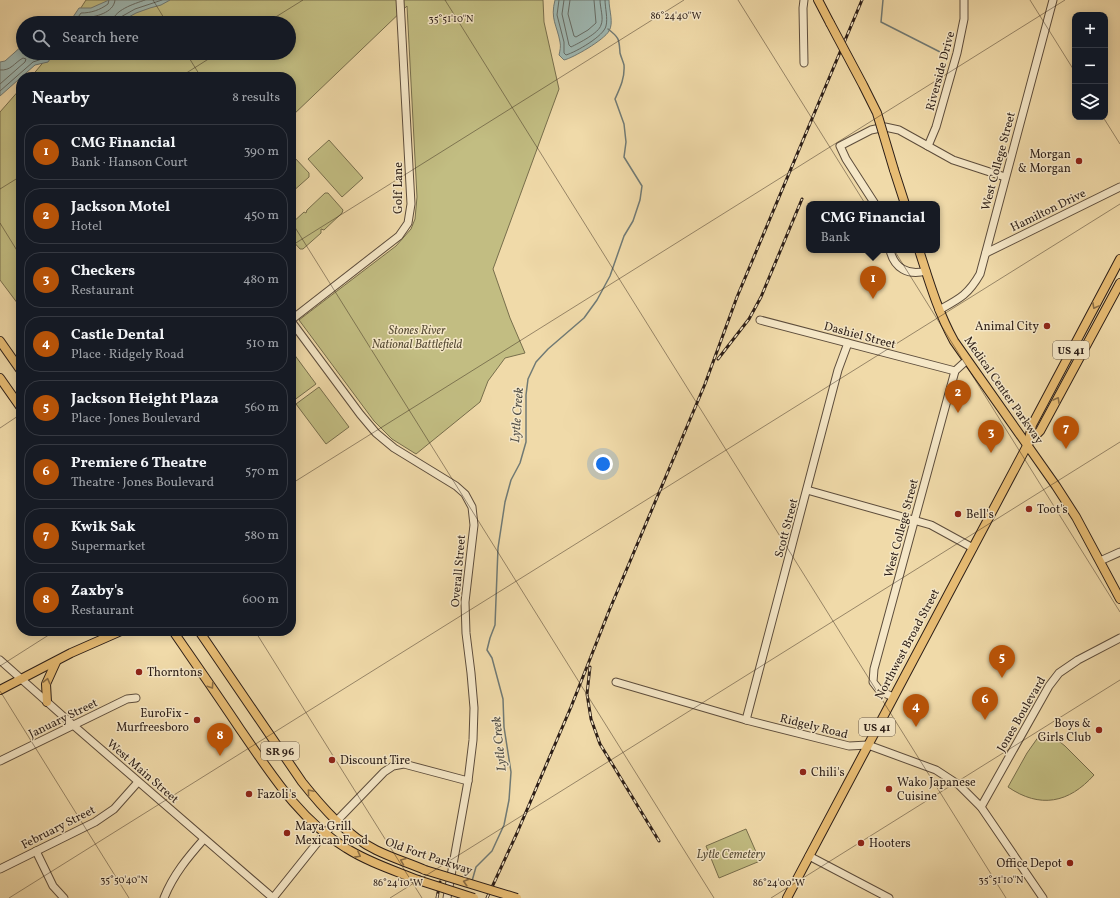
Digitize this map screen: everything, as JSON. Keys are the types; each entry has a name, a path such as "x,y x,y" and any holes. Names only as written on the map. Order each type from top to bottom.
{"main road":[{"path":"818,0 877,113 904,201"},
{"name":"Medical Center Parkway","path":"921,253 943,322 967,360 1028,444 1072,512 1120,599"},
{"name":"Northwest Broad Street","path":"787,898 1028,444 1032,426 1120,259"},
{"name":"Northwest Broad Street","path":"1028,444 1040,432 1120,283"},
{"path":"1105,288 1115,293"},
{"path":"0,341 16,364"},
{"path":"0,378 16,401"},
{"path":"0,690 111,636"},
{"name":"Old Fort Parkway","path":"176,636 283,790 306,816 325,834 373,863 418,880 474,898"},
{"name":"Old Fort Parkway","path":"202,636 302,782 319,803 352,834 376,850 425,870 517,898"},
{"path":"47,702 46,684 56,662"}],"street":[{"name":"Golf Lane","path":"296,316 399,236 408,222 411,204 400,0"},
{"path":"804,0 804,63"},
{"name":"Riverside Drive","path":"928,146 936,127 957,53 964,19 964,0"},
{"name":"West College Street","path":"939,310 966,294 980,274 1053,0"},
{"path":"873,201 846,159 840,146 871,130 885,127 899,130 952,160 1005,177"},
{"name":"Hamilton Drive","path":"986,253 1120,187"},
{"path":"890,253 897,265 905,271 919,273 926,271"},
{"name":"Dashiel Street","path":"760,320 955,371"},
{"name":"Overall Street","path":"296,327 360,414 376,433 394,448 456,486 465,494 472,508 474,525 465,602 466,634 472,673 474,708 473,740 468,781 447,898"},
{"name":"Scott Street","path":"746,720 838,370 848,343"},
{"path":"955,371 967,360"},
{"name":"West College Street","path":"893,697 880,691 873,682 874,669 955,371"},
{"path":"807,490 931,525 973,548"},
{"path":"1100,562 1120,552"},
{"name":"Jones Boulevard","path":"981,807 1048,686 1059,673 1078,660 1120,638"},
{"name":"West Main Street","path":"0,660 138,782 273,898"},
{"name":"Ridgely Road","path":"616,682 746,720 848,746 868,745 936,770 959,785 981,807 1044,898"},
{"name":"January Street","path":"0,761 127,699 136,698"},
{"path":"273,898 325,834 384,772 393,766 404,764 468,781"},
{"name":"February Street","path":"0,869 95,822 114,809 138,782"},
{"path":"164,898 168,888 182,866 204,839"},
{"path":"36,851 53,886 64,898"},
{"path":"809,856 889,898"}],"green space":[{"name":"Stones River National Battlefield","path":"86,0 543,0 544,22 559,89 493,269 510,318 525,353 505,358 488,381 480,402 416,454 392,439 374,421 299,320 396,246 411,229 415,219 417,197 407,6 296,112 296,72 35,72 45,60 296,60 296,16 76,16"},
{"path":"16,94 16,301 0,280 0,112"},
{"path":"329,140 363,178 342,197 308,159"},
{"path":"296,159 309,173 309,177 296,189"},
{"path":"325,193 328,193 343,210 342,213 324,230 321,229 321,233 303,249 300,249 296,245 296,219 304,212 306,213 307,210"},
{"path":"296,357 316,384 296,399"},
{"path":"319,387 349,427 326,444 296,404"},
{"path":"1050,734 1065,746 1094,775 1075,792 1054,800 1031,798 1008,787 1027,753 1039,736"},
{"name":"Lytle Cemetery","path":"746,829 760,861 719,878 706,846"}],"water":[{"path":"109,0 170,0 161,5 131,16 74,16 79,8 91,8"},
{"path":"555,0 609,0 611,24 609,31 606,35 588,48 564,60 559,55 559,36 554,22 553,12"},
{"path":"16,51 16,60 49,60 48,62 35,65 27,72 16,72 16,82 0,96 0,62 5,61"}],"waterway":[{"path":"883,0 881,22 946,55"},
{"name":"Lytle Creek","path":"472,881 476,867 492,851 504,825 509,800 511,772 504,727 503,699 492,658 487,650 495,625 498,548 505,502 511,480 520,463 526,442 526,395 528,379 536,362 548,349 584,318 597,300 610,276 624,236 633,221 640,200 642,186 624,157 626,142 624,124 615,99 623,79 624,65 618,40 608,29"}],"railway":[{"path":"487,898 517,833 571,707 609,611 705,384 737,297 862,0"},
{"path":"718,359 749,319 761,297 802,199"},
{"path":"590,667 587,694 591,719 600,744 659,841"},
{"path":"437,898 440,882"}],"place":[{"name":"Morgan & Morgan","path":"1079,161"},
{"name":"CMG Financial","path":"873,299"},
{"name":"Animal City","path":"1047,326"},
{"name":"Jackson Motel","path":"958,413"},
{"name":"Kwik Sak","path":"1066,449"},
{"name":"Checkers","path":"991,453"},
{"name":"Toot's","path":"1029,509"},
{"name":"Bell's","path":"958,514"},
{"name":"Thorntons","path":"139,672"},
{"name":"Jackson Height Plaza","path":"1002,678"},
{"name":"EuroFix - Murfreesboro","path":"197,720"},
{"name":"Premiere 6 Theatre","path":"985,720"},
{"name":"Castle Dental","path":"916,727"},
{"name":"Boys & Girls Club","path":"1099,730"},
{"name":"Zaxby's","path":"220,756"},
{"name":"Discount Tire","path":"332,760"},
{"name":"Chili's","path":"803,772"},
{"name":"Wako Japanese Cuisine","path":"889,789"},
{"name":"Fazoli's","path":"249,794"},
{"name":"Maya Grill Mexican Food","path":"287,833"},
{"name":"Hooters","path":"861,843"},
{"name":"Office Depot","path":"1070,863"}]}
